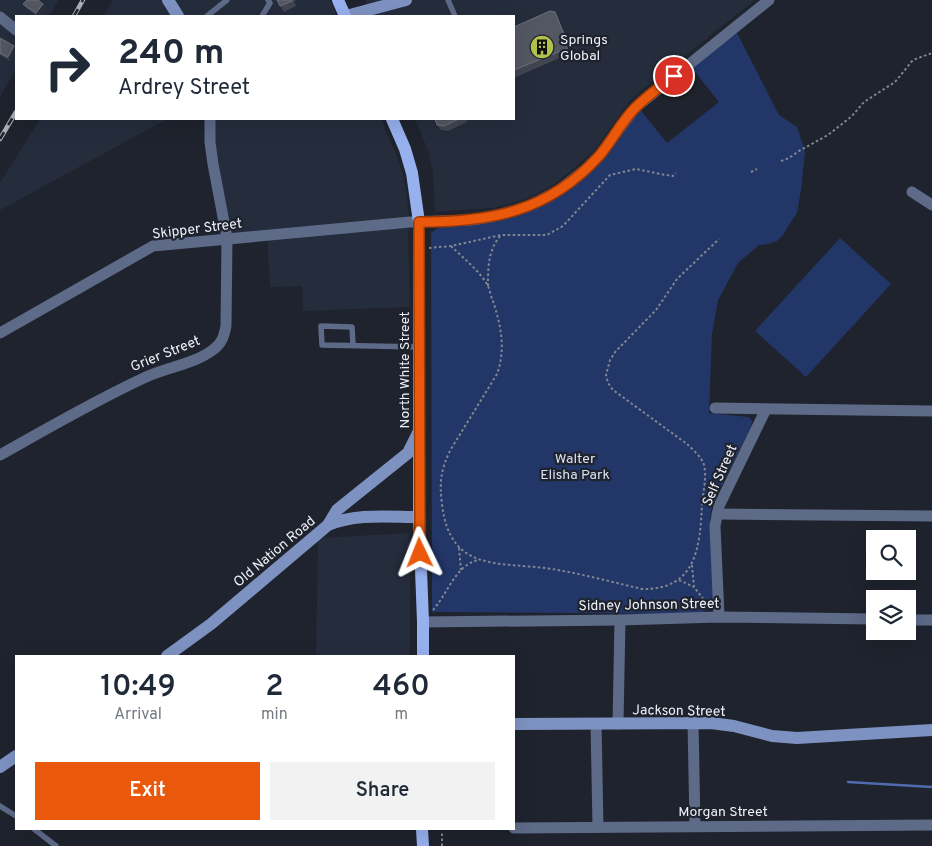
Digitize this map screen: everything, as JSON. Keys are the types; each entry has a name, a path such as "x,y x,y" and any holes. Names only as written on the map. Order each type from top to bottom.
{"main road":[{"path":"338,0 345,15"},
{"name":"North White Street","path":"392,120 405,149 412,173 419,222 419,517 427,617 423,655"},
{"path":"422,846 424,830"}],"street":[{"path":"168,0 177,15"},
{"path":"349,15 406,0"},
{"name":"Skipper Street","path":"0,333 154,246 419,222 491,218 528,207 559,190 587,168 599,156 624,121 642,102 769,0"},
{"path":"0,17 15,29"},
{"name":"Grier Street","path":"0,455 98,400 148,376 203,356 223,340 226,326 227,238 212,157 210,120"},
{"path":"912,192 932,205"},
{"path":"715,408 932,411"},
{"name":"Self Street","path":"719,617 716,514 766,409"},
{"path":"328,525 337,510 408,453 419,431"},
{"path":"716,514 932,516"},
{"name":"Old Nation Road","path":"168,655 211,624 328,525 339,520 354,517 419,517"},
{"name":"Sidney Johnson Street","path":"427,617 620,620 719,617 866,619"},
{"path":"618,724 620,620"},
{"path":"916,620 932,620"},
{"path":"693,722 695,826"},
{"name":"Jackson Street","path":"515,724 693,722 734,726 772,736 797,738 932,730"},
{"path":"596,724 598,827"},
{"path":"0,766 15,757"},
{"name":"Morgan Street","path":"515,828 932,825"}],"lane":[{"path":"208,15 227,0"},
{"path":"263,15 270,4 268,0"},
{"path":"448,0 455,15"},
{"path":"353,345 352,327 321,326 322,345 420,347"},
{"path":"0,806 15,815"},
{"path":"35,830 56,846"}],"path":[{"path":"781,161 790,158 828,135 852,116 864,102 894,82 913,60 932,53"},
{"path":"429,248 451,246 501,235 547,235 556,232 570,220 610,175 636,169 672,176 676,173"},
{"path":"750,172 757,169"},
{"path":"488,286 492,246 501,235"},
{"path":"694,588 692,565 701,530 704,466 702,461 687,444 613,390 608,383 606,375 610,360 616,351 656,310 677,279 719,239"},
{"path":"451,246 488,286 499,319 502,344 501,362 497,374 444,461 440,475 439,486 446,527 451,538 459,548 479,560"},
{"path":"459,548 461,570"},
{"path":"427,617 440,602 461,570 472,561 479,560 564,571 642,589 656,589 679,580 692,565"},
{"path":"679,580 694,588 719,617"},
{"path":"442,833 442,846"}],"shaded area":[{"path":"0,0 59,0 50,15 15,15 15,72 0,97"},
{"path":"113,0 330,0 337,15 104,15"},
{"path":"365,0 755,0 637,94 629,102 593,152 555,184 529,198 492,208 435,212 433,173 429,153 415,120 515,120 515,15 371,15"},
{"path":"39,120 165,120 0,210 0,183"},
{"path":"212,120 381,120 404,178 410,222 408,235 410,307 303,311 302,286 270,287 267,233 229,236"},
{"path":"410,533 410,655 316,655 318,538"}],"green space":[{"name":"Walter Elisha Park","path":"736,31 779,115 797,127 805,151 797,213 784,234 777,241 759,245 738,263 718,300 712,334 709,413 749,417 752,421 751,427 712,505 710,518 714,600 708,609 698,614 432,612 431,233 454,222 559,192 638,107 667,143 719,102 692,68"},
{"path":"840,238 891,284 806,377 755,331"}],"building":[{"path":"27,0 38,0 43,4 36,13 23,4"},
{"path":"277,0 292,0 292,1 280,6"},
{"name":"Springs Global","path":"550,11 555,12 568,48 515,70 515,27"},
{"path":"0,38 14,46 8,57 0,53"},
{"path":"435,120 457,120 444,126 437,125"}],"waterway":[{"path":"848,782 932,787"}],"railway":[{"path":"75,15 83,0"},
{"path":"0,139 15,114"}],"place":[{"name":"Springs Global","path":"542,47"}],"route":[{"path":"420,553 419,222 491,218 528,207 547,197 587,168 608,145 635,108 674,76"}]}
